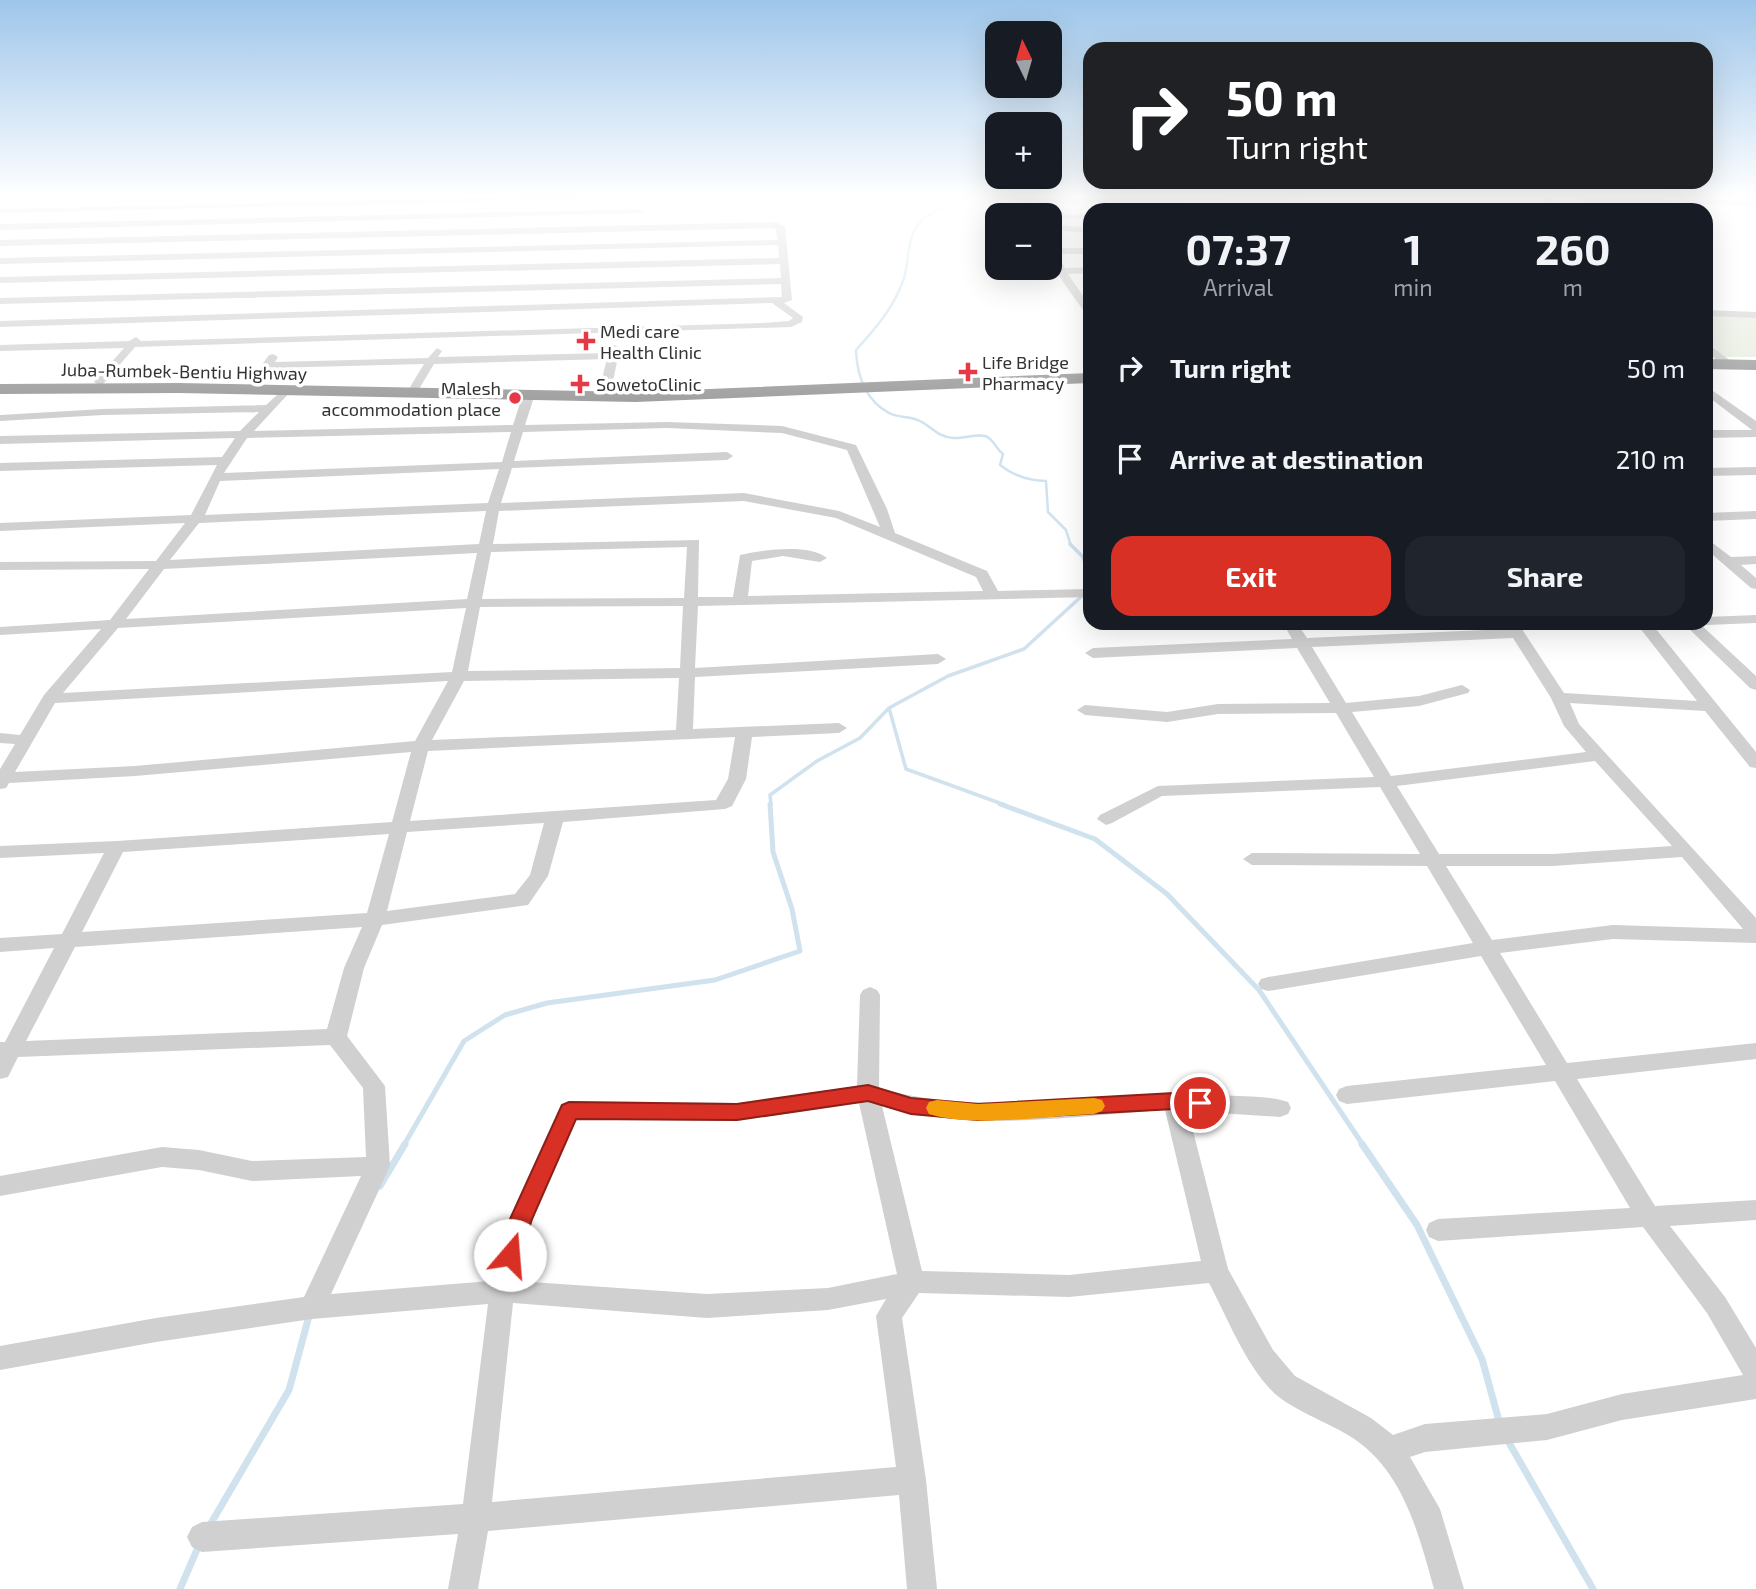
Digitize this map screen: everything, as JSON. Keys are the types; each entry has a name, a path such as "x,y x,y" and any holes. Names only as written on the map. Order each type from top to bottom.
{"highway":[{"path":"1713,364 1756,365"},
{"path":"1713,370 1756,371"},
{"path":"877,386 1083,371"},
{"path":"830,388 1083,378"},
{"name":"Juba-Rumbek-Bentiu Highway","path":"0,382 254,382 605,390 830,388"},
{"name":"Juba-Rumbek-Bentiu Highway","path":"0,389 286,390 528,397 687,396 830,388"}],"street":[{"path":"19,309 65,268"},
{"path":"99,382 202,268"},
{"path":"254,382 320,293 335,268"},
{"path":"0,280 468,268"},
{"path":"415,387 434,360 473,268"},
{"path":"605,390 632,268"},
{"path":"0,348 133,344 453,312 776,302 787,300 785,268"},
{"path":"1062,271 1083,270"},
{"path":"1062,271 1083,302"},
{"path":"0,302 786,281"},
{"path":"0,324 153,320 444,335 763,327 791,324 798,320 799,317 776,302"},
{"path":"1713,313 1756,315"},
{"path":"0,324 10,316"},
{"path":"1713,351 1728,364"},
{"path":"267,365 612,356"},
{"path":"2,781 23,740 50,698 115,624 202,510 215,477 244,434 286,390"},
{"path":"1713,393 1756,427"},
{"path":"336,1037 354,968 375,919 402,828 421,746 459,676 493,509 528,397"},
{"path":"0,418 178,409 266,408"},
{"path":"0,440 667,425 782,430 852,448 881,509 889,535"},
{"path":"1713,434 1756,433"},
{"path":"215,477 727,456"},
{"path":"0,467 225,461"},
{"path":"1713,472 1756,471"},
{"path":"0,527 744,497 839,515 982,574 993,596"},
{"path":"1713,517 1756,515"},
{"path":"0,566 158,565 486,548 694,543 684,736"},
{"path":"1713,548 1756,585"},
{"path":"740,601 745,558 783,552 820,558"},
{"path":"1728,561 1756,561"},
{"path":"0,631 474,603 690,602 1083,593"},
{"path":"1713,621 1756,619"},
{"path":"1295,630 1344,708 1648,1217 1716,1305 1756,1372"},
{"path":"1093,653 1303,643 1487,630"},
{"path":"1516,630 1559,698 1572,726 1687,851 1756,933"},
{"path":"1649,630 1754,758"},
{"path":"1697,630 1756,685"},
{"path":"50,698 459,676 687,673 938,659"},
{"path":"1084,709 1167,717 1218,709 1344,708 1419,701 1462,690"},
{"path":"1559,698 1709,706"},
{"path":"2,781 421,746 839,727"},
{"path":"0,852 117,847 719,806 726,802 737,779 744,733"},
{"path":"0,738 23,740"},
{"path":"1106,819 1158,791 1386,782 1601,755"},
{"path":"0,945 375,919 521,900 539,876 555,817"},
{"path":"0,1071 5,1049 117,847"},
{"path":"1251,859 1553,860 1687,851"},
{"path":"1268,984 1485,948 1613,932 1756,933"},
{"path":"870,995 868,1093 912,1282 889,1316 912,1480 922,1589"},
{"path":"5,1049 336,1037"},
{"path":"312,1307 378,1166 374,1086 336,1037"},
{"path":"1347,1095 1756,1051"},
{"path":"463,1589 477,1518 504,1273 521,1219 569,1111 737,1112 868,1093 911,1106 978,1112 1174,1101 1280,1108"},
{"path":"1174,1101 1216,1271 1264,1359 1285,1385 1361,1426 1390,1450 1426,1509 1449,1589"},
{"path":"0,1186 162,1157 200,1160 252,1171 378,1166"},
{"path":"1438,1230 1756,1210"},
{"path":"0,1358 156,1330 312,1307 503,1292 707,1306 828,1299 912,1282 1069,1286 1216,1271"},
{"path":"1390,1450 1425,1438 1547,1427 1622,1408 1756,1386"},
{"path":"202,1538 477,1518 912,1480"}],"shaded area":[{"path":"1713,314 1756,316 1756,357 1725,357 1713,346"}],"waterway":[{"path":"906,268 896,298 878,325 856,350 858,369 868,394 889,413 916,419 939,434 957,438 988,437 1003,454 1000,465 1021,477 1046,481 1048,512 1066,530 1071,545"},
{"path":"1071,545 1083,557"},
{"path":"889,708 948,676 1024,649 1083,595"},
{"path":"771,805 770,795 817,761 860,738 889,708"},
{"path":"889,708 906,769 1005,805"},
{"path":"404,1145 464,1041 505,1015 547,1003 715,980 800,951 792,909 773,852 770,804"},
{"path":"1000,804 1095,839 1167,894 1259,990 1363,1145"},
{"path":"380,1186 405,1144"},
{"path":"1362,1144 1417,1225 1482,1359 1499,1421"},
{"path":"210,1525 289,1390 309,1316"},
{"path":"1508,1441 1593,1589"},
{"path":"180,1589 199,1545"}],"slow traffic":[{"path":"937,1108 978,1112 1094,1106"}],"place":[{"name":"Medi care Health Clinic","path":"586,341"},
{"name":"Life Bridge Pharmacy","path":"968,372"},
{"name":"SowetoClinic","path":"580,384"},
{"name":"Malesh accommodation place","path":"515,398"}],"route":[{"path":"510,1255 521,1219 569,1111 737,1112 868,1093 911,1106 978,1112 1174,1101 1200,1103"}]}
